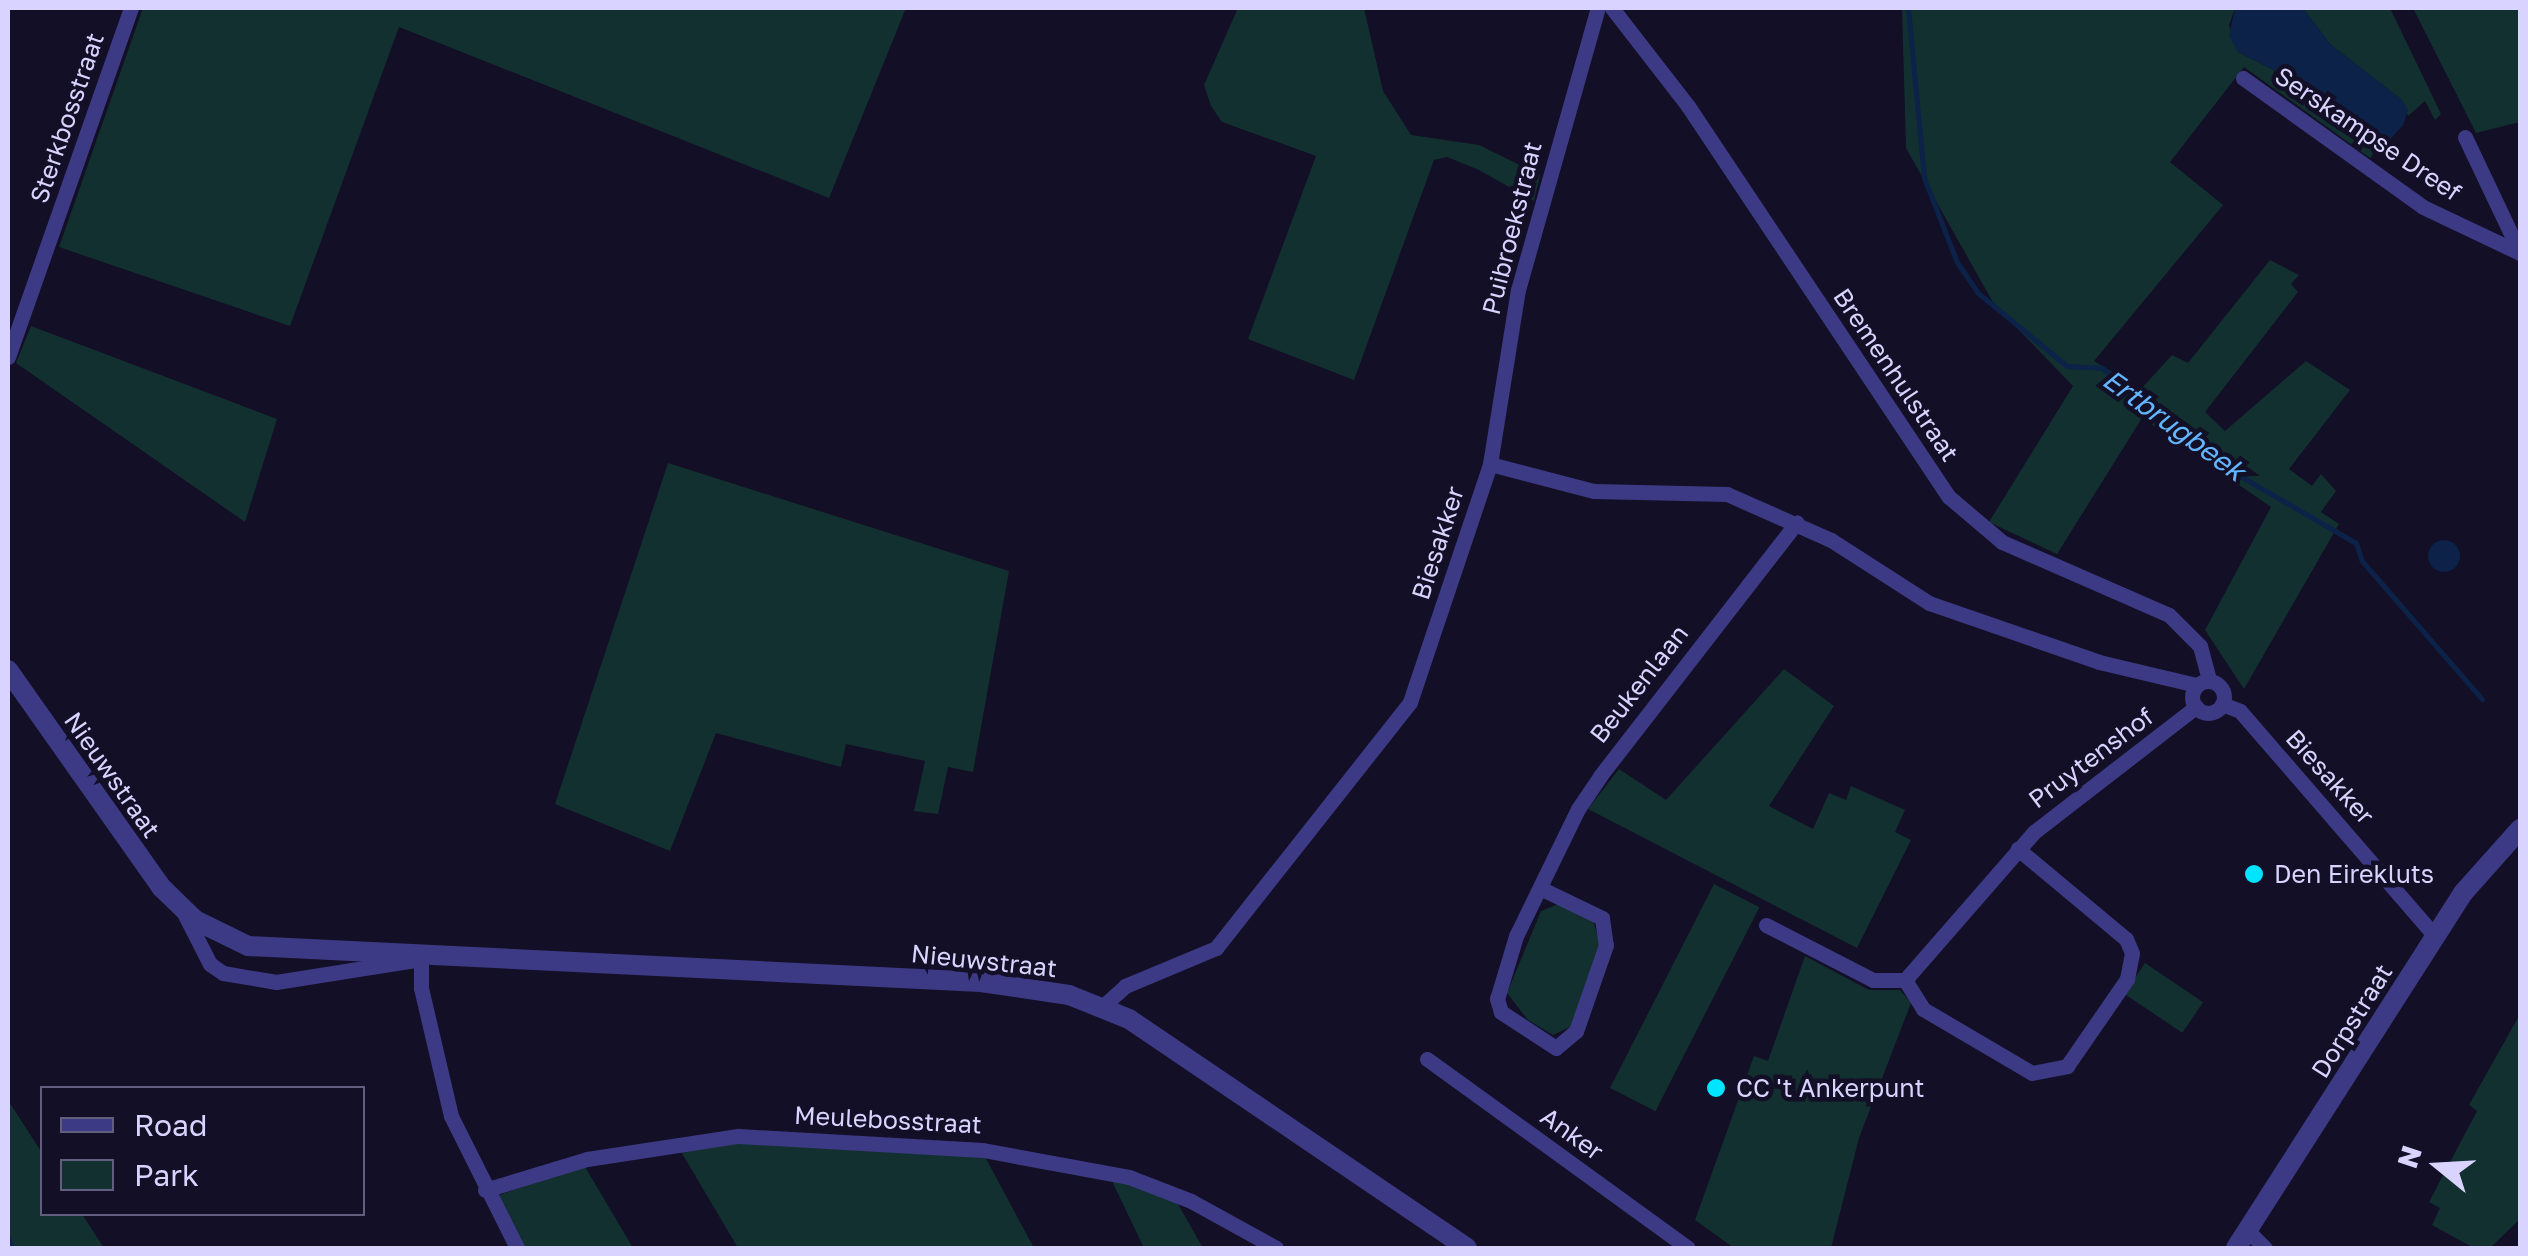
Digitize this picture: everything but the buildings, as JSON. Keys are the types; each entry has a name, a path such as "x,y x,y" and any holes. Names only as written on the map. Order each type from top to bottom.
{"street":[{"name":"Sterkbosstraat","path":"8,357 132,8"},
{"name":"Puibroekstraat","path":"1490,464 1518,290 1598,8"},
{"name":"Bremenhulstraat","path":"1612,8 1656,61 1949,497 2002,542 2169,615 2200,646 2202,683"},
{"name":"Serskampse Dreef","path":"2242,78 2423,207 2520,253 2464,137"},
{"name":"Biesakker","path":"1102,1006 1125,986 1216,948 1403,712 1420,679 1490,464 1582,490 1727,494 1796,522 1930,603 2111,666 2222,688 2222,704 2240,711 2435,936"},
{"name":"Beukenlaan","path":"1540,888 1602,918 1606,945 1576,1031 1556,1048 1502,1012 1496,999 1496,986 1540,888 1600,776 1796,522"},
{"name":"Nieuwstraat","path":"8,670 180,906 210,964 223,973 276,982 421,959"},
{"path":"2202,683 2196,707 2210,713 2222,704"},
{"name":"Pruytenshof","path":"1904,980 2018,849 2196,707"},
{"name":"Dorpstraat","path":"2242,1240 2480,868 2520,829"},
{"path":"1766,925 1873,980 1904,980 1923,1009 2032,1073 2057,1072 2134,966 2126,939 2018,849"},
{"name":"Nieuwstraat","path":"180,906 248,946 421,959 981,982 1102,1006 1467,1248"},
{"path":"421,959 438,1072 484,1190 516,1248"},
{"name":"Anker","path":"1427,1059 1688,1248"},
{"name":"Meulebosstraat","path":"484,1190 587,1159 738,1136 983,1150 1129,1177 1191,1201 1276,1248"},
{"path":"2242,1240 2265,1248"}],"green space":[{"path":"143,8 906,8 829,198 399,27 290,326 59,247"},
{"path":"1238,8 1364,8 1383,91 1411,135 1479,145 1540,175 1534,201 1479,170 1447,157 1434,160 1354,380 1248,339 1316,156 1222,122 1211,106 1204,85"},
{"path":"1902,8 2235,8 2229,25 2238,52 2278,72 2379,147 2370,158 2244,67 2170,162 2223,205 2094,361 2141,389 2172,355 2188,363 2270,260 2299,275 2291,284 2298,292 2205,412 2225,431 2306,361 2350,390 2289,469 2312,486 2321,474 2336,491 2321,512 2339,524 2244,689 2205,630 2271,507 2142,418 2057,554 1989,522 2073,386 1994,304 1906,148"},
{"path":"2303,8 2390,8 2441,114 2435,120 2425,101 2408,116 2402,100 2330,44"},
{"path":"2413,8 2520,8 2520,122 2476,133"},
{"path":"31,326 277,419 245,522 16,363"},
{"path":"668,463 1009,571 973,772 948,767 938,814 914,811 925,761 846,744 841,767 716,733 670,851 555,804"},
{"path":"1784,669 1834,706 1769,806 1813,829 1829,793 1846,800 1851,786 1905,810 1895,832 1911,840 1857,948 1588,809 1619,769 1666,800"},
{"path":"1714,884 1759,907 1655,1111 1610,1088"},
{"path":"1561,903 1593,921 1601,946 1572,1026 1553,1035 1528,1020 1507,993 1541,911"},
{"path":"1805,956 1869,990 1900,990 1911,1003 1859,1138 1831,1248 1734,1248 1695,1220 1754,1056 1768,1061"},
{"path":"2145,963 2203,1002 2182,1033 2124,994"},
{"path":"2520,1014 2520,1219 2490,1248 2474,1248 2432,1225 2440,1208 2429,1202 2477,1111 2469,1105"},
{"path":"8,1100 40,1150 40,1216 83,1216 104,1248 8,1248"},
{"path":"747,1142 984,1155 1034,1248 738,1248 680,1150"},
{"path":"584,1165 633,1248 523,1248 494,1197"},
{"path":"1111,1179 1174,1197 1203,1248 1144,1248"}],"water":[{"path":"2235,8 2303,8 2330,44 2402,100 2408,110 2403,125 2386,144 2374,145 2278,72 2238,52 2229,36"},
{"path":"2444,540 2455,545 2460,556 2455,567 2444,572 2433,567 2428,556 2433,545"}],"waterway":[{"name":"Ertbrugbeek","path":"1908,8 1924,178 1957,262 1978,293 2067,366 2102,368 2223,466 2356,543 2362,561 2482,699"},
{"path":"8,1238 12,1248"}],"place":[{"name":"Den Eirekluts","path":"2254,874"},
{"name":"CC 't Ankerpunt","path":"1716,1088"}]}
